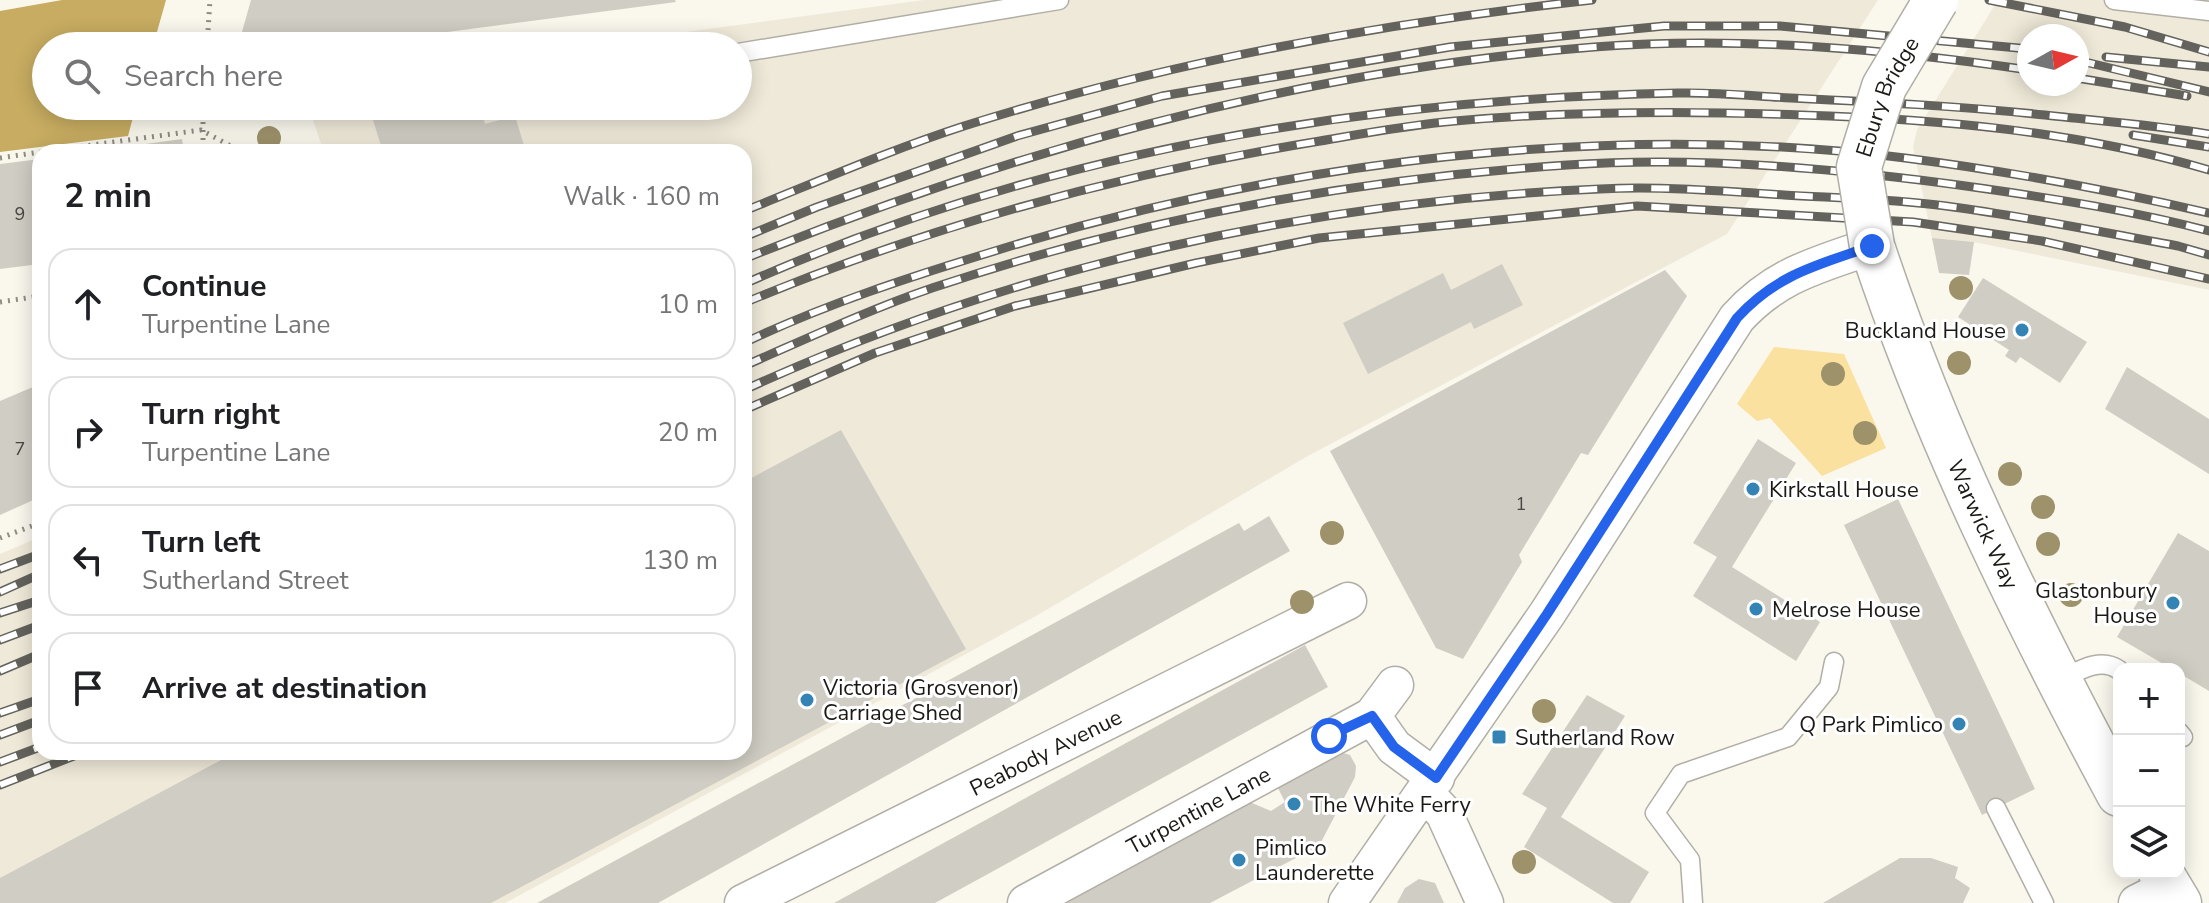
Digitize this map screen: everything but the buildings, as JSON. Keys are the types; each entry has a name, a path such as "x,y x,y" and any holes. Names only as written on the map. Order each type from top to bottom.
{"street":[{"name":"Ebury Bridge","path":"1872,246 1859,167 1884,87 1936,0"},
{"name":"Warwick Way","path":"1872,246 1933,418 2058,681 2113,783"},
{"path":"1347,903 1547,614 1737,318 1760,293 1791,274 1872,246"},
{"name":"Peabody Avenue","path":"743,903 1348,601"},
{"name":"Turpentine Lane","path":"1026,903 1372,716 1395,685"},
{"path":"1372,716 1394,747 1430,785 1485,903"}],"lane":[{"path":"752,51 1059,0"},
{"path":"2114,0 2209,11"},
{"path":"1693,903 1690,860 1655,813 1681,774 1788,737 1829,687 1834,662"},
{"path":"2058,681 2097,664 2113,665"},
{"path":"1996,808 2044,903"}],"path":[{"path":"208,32 210,0"},
{"path":"202,120 202,144"},
{"path":"99,144 201,130 227,144"},
{"path":"0,158 32,153"},
{"path":"0,302 32,297"},
{"path":"0,538 32,526"}],"shaded area":[{"path":"62,0 166,0 157,32 32,32 32,120 132,120 128,136 64,144 32,144 32,148 0,152 0,11"},
{"path":"924,0 1878,0 1727,234 1306,457 1036,616 505,903 0,903 0,554 32,540 32,760 752,760 752,144 321,144 313,120 752,120 752,32 685,32"},
{"path":"1998,0 2209,0 2209,290 1974,242 1932,238 1913,147 1917,130"},
{"path":"1774,347 1844,354 1886,448 1822,476 1770,418 1757,421 1737,404"}],"railway":[{"path":"752,208 936,135 1118,83 1196,64 1354,33 1592,0"},
{"path":"1989,0 2125,27 2209,52"},
{"path":"752,234 817,207 1017,136 1162,96 1450,47 1664,26 1780,26 2017,48"},
{"path":"752,256 950,183 1055,150 1268,95 1376,74 1485,58 1594,47 1703,43 1812,46 2017,68"},
{"path":"2106,57 2209,67"},
{"path":"2089,63 2209,92"},
{"path":"2089,80 2187,96"},
{"path":"752,281 855,239 969,200 1084,168 1201,142 1320,122 1439,107 1558,98 1706,93 1981,109 2209,134"},
{"path":"752,300 953,227 1096,187 1241,155 1455,121 1541,115 1671,113 1904,120 2058,137 2209,170"},
{"path":"2133,135 2209,147"},
{"path":"752,340 838,303 902,281 1107,219 1219,193 1332,172 1447,157 1562,147 1677,144 1792,148 1905,158 2096,189 2209,213"},
{"path":"752,362 932,288 1087,242 1245,206 1325,192 1486,172 1567,165 1670,162 1825,170 2038,197 2209,231"},
{"path":"752,387 845,347 949,309 1054,276 1162,248 1380,208 1490,196 1646,188 1905,202 2033,219 2178,246 2209,255"},
{"path":"752,407 875,353 1015,306 1196,263 1319,238 1637,206 1913,222 2042,241 2209,279"},
{"path":"0,569 32,557"},
{"path":"0,592 32,578"},
{"path":"0,613 32,603"},
{"path":"0,640 32,628"},
{"path":"0,671 32,657"},
{"path":"0,713 32,702"},
{"path":"0,735 32,723"},
{"path":"0,762 32,750"},
{"path":"0,785 64,760"}],"place":[{"name":"Buckland House","path":"2022,330"},
{"name":"Kirkstall House","path":"1753,489"},
{"name":"Glastonbury House","path":"2173,603"},
{"name":"Melrose House","path":"1756,609"},
{"name":"Victoria (Grosvenor) Carriage Shed","path":"807,700"},
{"name":"Q Park Pimlico","path":"1959,724"},
{"name":"Sutherland Row","path":"1499,737"},
{"name":"The White Ferry","path":"1294,804"},
{"name":"Pimlico Launderette","path":"1239,860"}],"route":[{"path":"1329,736 1372,716 1394,747 1436,778 1547,614 1737,318 1760,293 1791,274 1872,246"}]}
